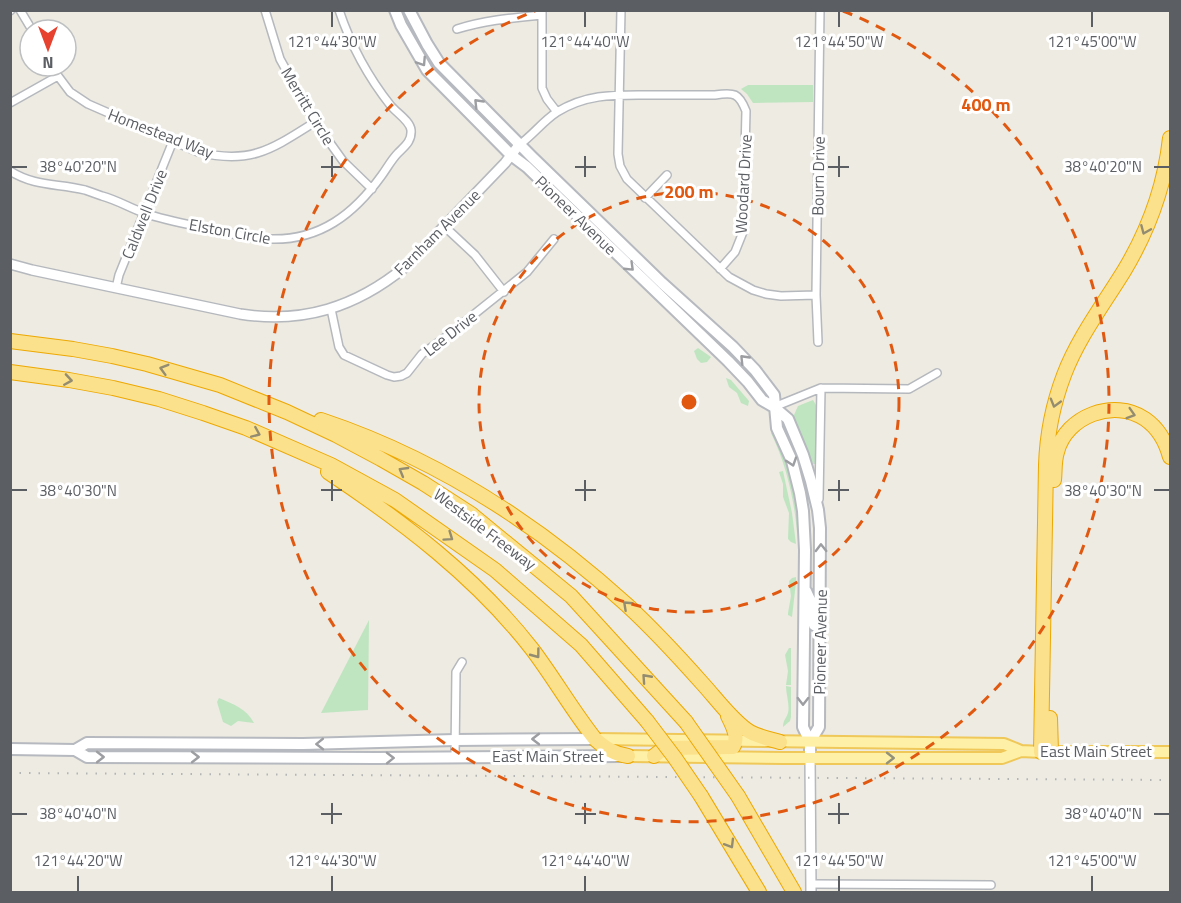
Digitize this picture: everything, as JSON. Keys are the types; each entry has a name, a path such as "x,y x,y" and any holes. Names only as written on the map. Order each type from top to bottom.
{"highway":[{"path":"1046,752 1046,465 1050,423 1064,375 1072,357 1143,236 1158,194 1170,138"},
{"name":"Westside Freeway","path":"10,342 112,356 220,385 336,435 423,483 471,514 571,596 686,722 738,796 792,888"},
{"name":"Westside Freeway","path":"10,372 69,380 159,399 246,428 289,446 331,465 395,500 495,570 581,645 675,758 701,796 759,892"},
{"path":"220,385 377,441 454,479 503,509 564,551 627,605 679,657 724,709 751,733 780,742"},
{"path":"1046,752 1050,733 1054,477 1057,451 1065,434 1078,421 1095,412 1113,410 1131,412 1144,418 1157,429 1167,446 1170,457"},
{"path":"289,446 381,508 446,559 498,609 531,648 595,739 613,752 628,756"},
{"path":"654,756 668,748 730,748 735,746 735,733 724,709"}],"main road":[{"name":"Pioneer Avenue","path":"395,10 427,70 511,155 728,361 762,400 788,419 803,455 818,510 821,548 819,727 810,742"},
{"name":"Pioneer Avenue","path":"409,10 439,63 662,284 755,370 774,395 777,428 792,461 804,521 803,727 810,742 810,758"},
{"path":"659,296 667,293 708,332 718,334"},
{"path":"805,565 814,573 815,593 821,602"},
{"path":"804,589 812,604 814,625 820,628"},
{"name":"East Main Street","path":"75,750 87,743 303,744 595,739 1004,744 1021,751 1170,752"},
{"path":"929,758 946,753 964,753 972,744"},
{"name":"East Main Street","path":"10,749 75,750 87,757 377,758 654,756 1002,758 1021,751"}],"street":[{"name":"Merritt Circle","path":"265,10 280,60 315,122 343,161 372,189"},
{"name":"Elston Circle","path":"10,171 36,183 100,195 159,218 250,237 293,238 318,232 330,226 360,202 372,189 406,145 410,138 411,128 382,94 360,61 345,30 339,10"},
{"path":"621,10 618,154 620,166 627,179 720,269 739,283 766,294 816,296"},
{"name":"Bourn Drive","path":"818,342 816,296 820,10"},
{"path":"457,29 478,22 542,13 542,88 557,112"},
{"path":"10,103 54,78"},
{"name":"Homestead Way","path":"60,78 70,92 88,104 198,152 215,156 250,155 268,150 315,122"},
{"name":"Farnham Avenue","path":"10,264 261,317 295,316 331,309 382,285 405,267 505,163 519,144 557,112 585,99 619,94 736,94"},
{"name":"Woodard Drive","path":"720,269 735,252 743,232 746,111 736,94"},
{"name":"Caldwell Drive","path":"116,288 143,213 173,141"},
{"path":"645,198 667,175"},
{"path":"444,226 475,255 504,292 527,272 554,239"},
{"name":"Lee Drive","path":"331,309 339,347 344,355 394,377 407,373 422,354 504,292"},
{"path":"774,407 821,388 909,389 937,373"},
{"path":"818,510 821,388"},
{"path":"455,756 456,672 462,662"},
{"name":"Pioneer Avenue","path":"810,758 811,889"},
{"path":"811,889 848,885 991,885"},
{"path":"848,885 852,892"}],"green space":[{"path":"748,85 813,85 813,102 753,103 741,89"},
{"path":"698,348 711,357 707,362 701,363 697,359 694,351"},
{"path":"726,378 731,380 749,401 748,406 741,403 737,393 729,387"},
{"path":"813,400 818,410 816,464 813,464 794,419 798,406"},
{"path":"773,432 791,480 798,532 789,481 771,433"},
{"path":"783,471 796,544 788,539 789,513 783,497 783,484 779,472"},
{"path":"796,577 792,617 788,615 791,596 789,581"},
{"path":"369,620 368,710 321,713"},
{"path":"791,648 791,685 786,685 788,671 785,655"},
{"path":"786,686 791,687 791,717 783,727 788,710"},
{"path":"219,698 244,711 254,723 238,721 231,726 223,722 217,702"}],"railway":[{"path":"10,773 1170,780"}]}
